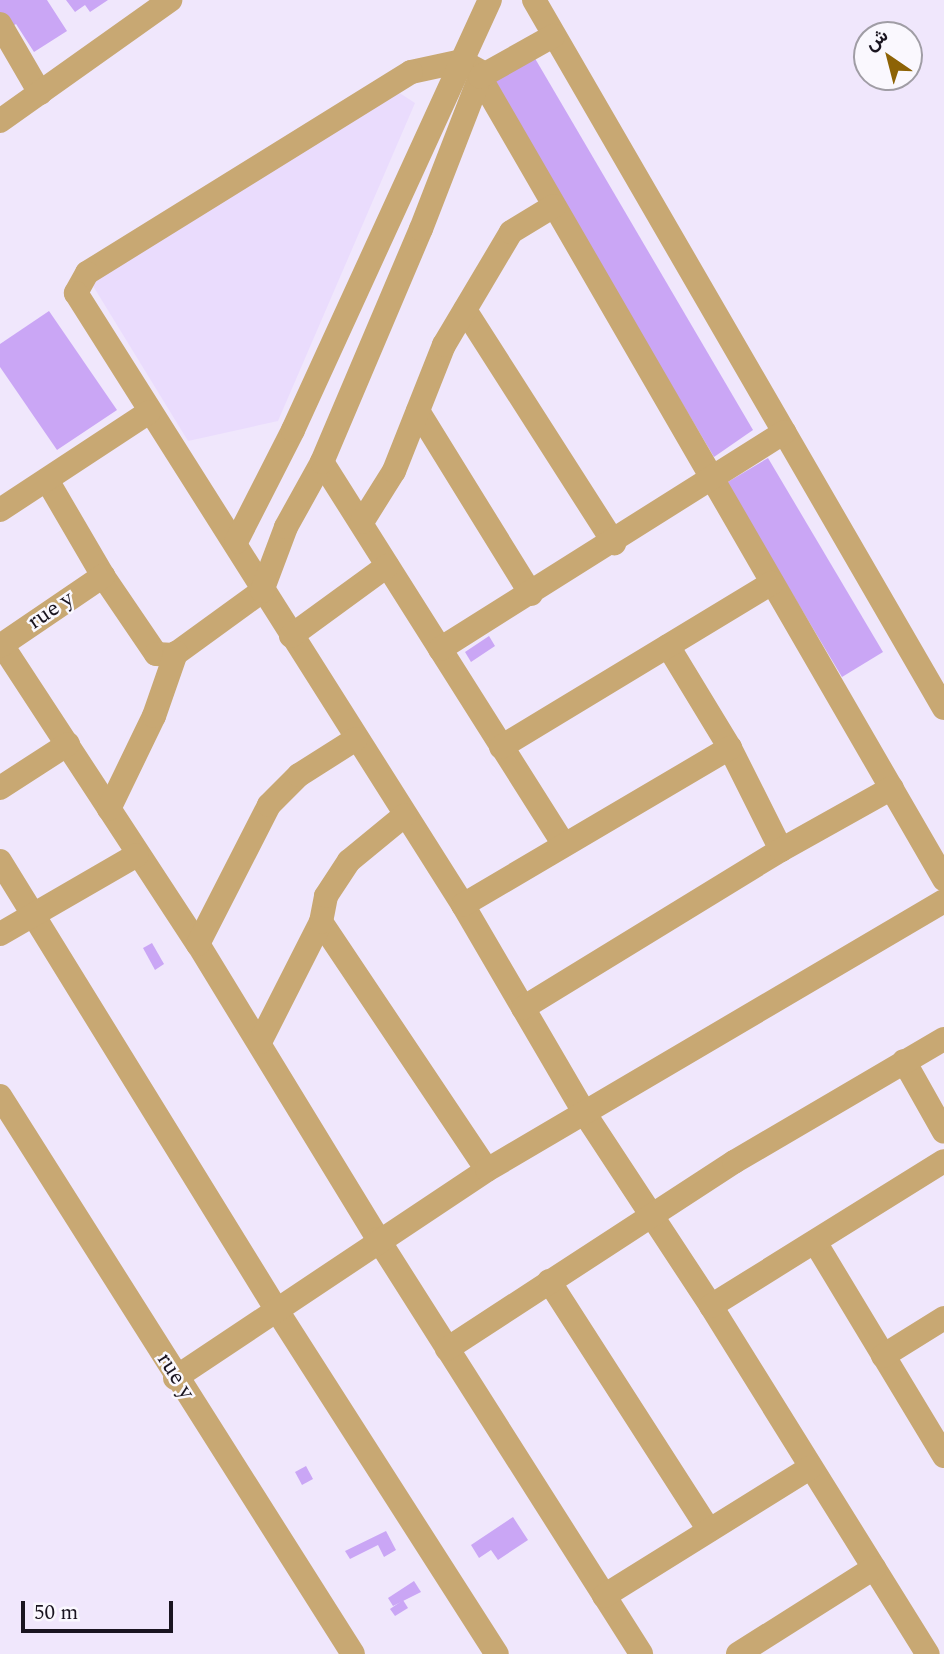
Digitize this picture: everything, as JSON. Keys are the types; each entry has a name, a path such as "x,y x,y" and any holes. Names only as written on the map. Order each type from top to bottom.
{"street":[{"path":"0,121 170,0"},
{"path":"47,480 103,576 156,654 176,653 262,591 286,527 322,462 421,229 475,71 490,0"},
{"path":"534,0 944,708"},
{"path":"0,24 40,93"},
{"path":"553,36 475,71 411,72 88,273 76,293 149,412 236,542 262,591 463,905 585,1114 711,1306 928,1654"},
{"path":"475,71 944,879"},
{"path":"236,542 475,71"},
{"path":"362,522 394,471 444,345 511,232 554,206"},
{"path":"465,310 614,543"},
{"path":"418,411 531,594"},
{"path":"0,510 149,412"},
{"path":"440,649 614,543 784,432"},
{"path":"322,462 564,845"},
{"path":"291,636 387,566"},
{"name":"rue y","path":"1,646 103,576"},
{"path":"501,747 772,583"},
{"path":"1,646 198,944 378,1239 640,1654"},
{"path":"668,646 730,748 781,849"},
{"path":"109,810 154,716 176,653"},
{"path":"198,944 269,805 299,775 356,739"},
{"path":"0,788 68,744"},
{"path":"463,905 730,748"},
{"path":"523,1008 781,849 892,788"},
{"path":"260,1042 321,922 326,896 349,861 405,815"},
{"path":"0,934 137,855"},
{"path":"0,861 278,1312 497,1654"},
{"path":"176,1378 278,1312 378,1239 487,1170 944,901"},
{"path":"321,922 487,1170"},
{"path":"447,1349 653,1215 944,1039"},
{"path":"904,1061 944,1132"},
{"name":"rue y","path":"0,1096 353,1654"},
{"path":"711,1306 944,1161"},
{"path":"815,1242 944,1456"},
{"path":"549,1281 709,1530"},
{"path":"883,1356 944,1318"},
{"path":"604,1596 810,1468"},
{"path":"738,1654 775,1644 874,1568"}],"shaded area":[{"path":"398,92 415,103 278,421 188,441 90,281"}],"building":[{"path":"0,0 47,0 67,31 34,52 16,24 8,29 0,16"},
{"path":"66,0 108,0 90,12 85,5 75,12"},
{"path":"533,55 753,430 714,457 490,80"},
{"path":"49,311 117,410 57,450 0,367 0,344"},
{"path":"768,458 883,652 842,677 726,483"},
{"path":"489,636 495,646 471,662 465,652"},
{"path":"152,943 164,964 155,970 143,948"},
{"path":"306,1466 313,1479 302,1485 295,1472"},
{"path":"513,1517 528,1540 498,1560 491,1550 479,1558 471,1545"},
{"path":"386,1531 396,1550 384,1557 378,1545 350,1559 345,1551"},
{"path":"414,1581 421,1592 393,1606 388,1598"},
{"path":"403,1600 408,1608 395,1616 390,1609"}]}
